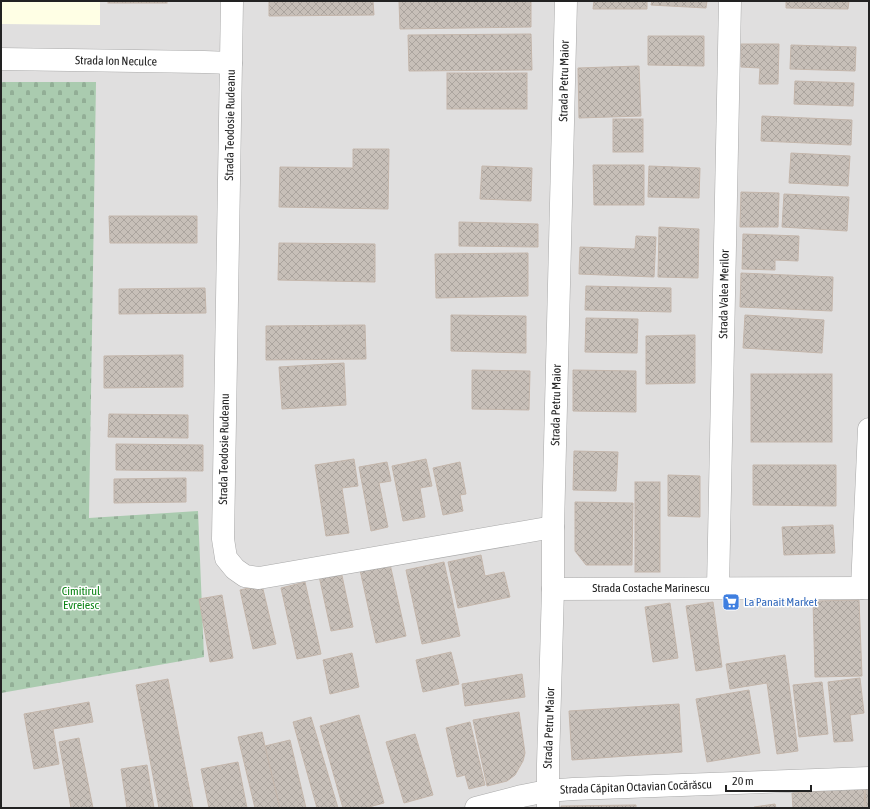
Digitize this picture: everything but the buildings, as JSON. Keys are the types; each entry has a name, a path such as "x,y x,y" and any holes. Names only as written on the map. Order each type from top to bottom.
{"street":[{"name":"Strada Teodosie Rudeanu","path":"232,1 222,539 226,558 245,576 259,578 553,526"},
{"name":"Strada Petru Maior","path":"548,800 566,1"},
{"name":"Strada Valea Merilor","path":"718,588 730,1"},
{"name":"Strada Ion Neculce","path":"1,59 231,63"},
{"path":"866,588 869,429"},
{"name":"Strada Costache Marinescu","path":"553,589 866,588"},
{"name":"Strada Căpitan Octavian Cocărăscu","path":"476,808 522,796 548,800 573,789 869,778"}],"shaded area":[{"path":"1,1 869,1 869,808 1,808"},
{"path":"1,1 100,1 100,25 1,24"}],"green space":[{"name":"Cimitirul Evreiesc","path":"1,82 96,82 89,518 198,511 204,657 1,693"}],"place":[{"name":"La Panait Market","path":"731,602"}]}
